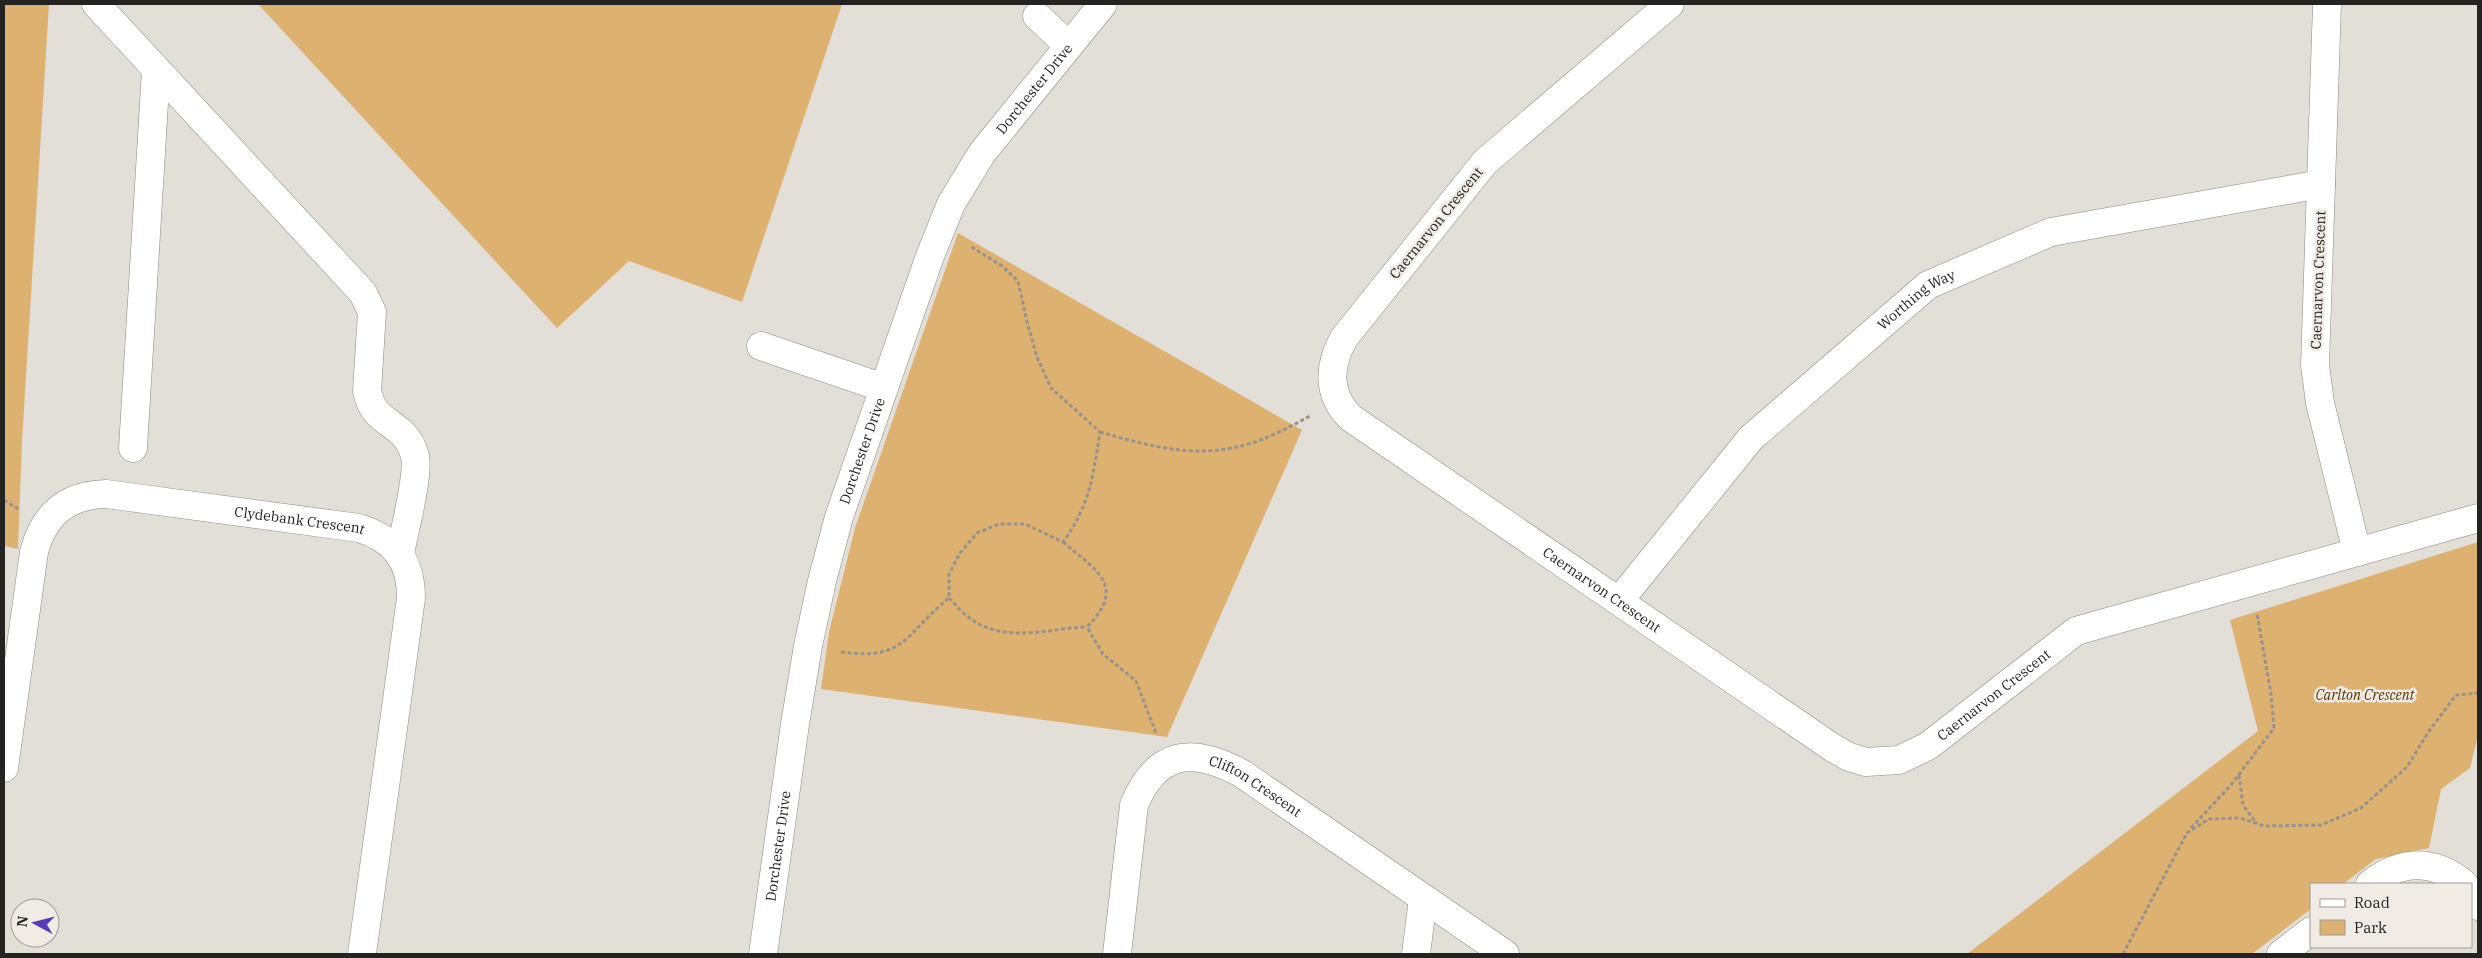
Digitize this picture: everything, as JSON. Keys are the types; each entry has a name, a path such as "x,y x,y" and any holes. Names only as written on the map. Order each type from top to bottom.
{"street":[{"path":"96,4 363,293 369,303 372,322 367,391 370,403 384,422 403,434 411,445 415,457 412,494 400,554"},
{"name":"Dorchester Drive","path":"763,954 808,646 839,517 930,256 951,204 982,153 1103,4"},
{"name":"Caernarvon Crescent","path":"1670,4 1486,162 1344,338 1336,351 1332,367 1333,388 1338,402 1351,418 1833,748 1849,757 1866,762 1899,760 1928,746 2076,631 2478,518"},
{"name":"Caernarvon Crescent","path":"2327,4 2315,364 2320,403 2357,552"},
{"path":"1037,16 1069,46"},
{"path":"133,448 156,70"},
{"name":"Worthing Way","path":"1619,601 1751,438 1928,285 2052,232 2321,184"},
{"path":"761,346 884,388"},
{"name":"Clydebank Crescent","path":"4,768 34,552 39,535 48,520 60,508 90,494 106,494 359,528 387,540 400,554 409,575 411,598 362,954"},
{"name":"Clifton Crescent","path":"1117,954 1134,805 1141,788 1154,773 1166,764 1181,757 1194,756 1211,758 1234,769 1506,954"},
{"path":"2371,883 2385,873 2401,867 2417,865 2433,867 2449,873 2463,883"},
{"path":"2472,895 2478,906"},
{"path":"1416,954 1423,899"},
{"path":"2281,954 2310,932"}],"path":[{"path":"967,245 1002,266 1018,281 1026,322 1037,357 1051,388 1100,432 1170,449 1232,448 1279,433 1338,402"},
{"path":"1063,542 1078,521 1087,500 1100,432"},
{"path":"839,652 865,656 887,651 904,643 949,598 949,574 960,553 977,533 999,524 1025,524 1063,542 1092,566 1105,583 1107,599 1101,613 1087,627 1020,634 997,631 972,620 949,598"},
{"path":"2123,954 2187,833 2239,775 2274,728 2272,694 2251,582"},
{"path":"1087,627 1103,654 1136,681 1166,764"},
{"path":"2187,833 2209,819 2240,818 2258,825 2321,825 2361,808 2407,767 2430,731 2456,696 2478,693"},
{"path":"2239,775 2243,805 2258,825"}],"green space":[{"path":"4,4 49,4 22,441 18,549 4,546"},
{"path":"258,4 842,4 742,302 629,261 557,328"},
{"path":"958,233 1302,430 1167,737 821,689 829,632 855,528"},
{"name":"Carlton Crescent","path":"2478,542 2478,735 2470,768 2441,789 2429,848 2376,859 2344,883 2310,883 2310,910 2252,954 1967,954 2258,731 2230,620"}]}
